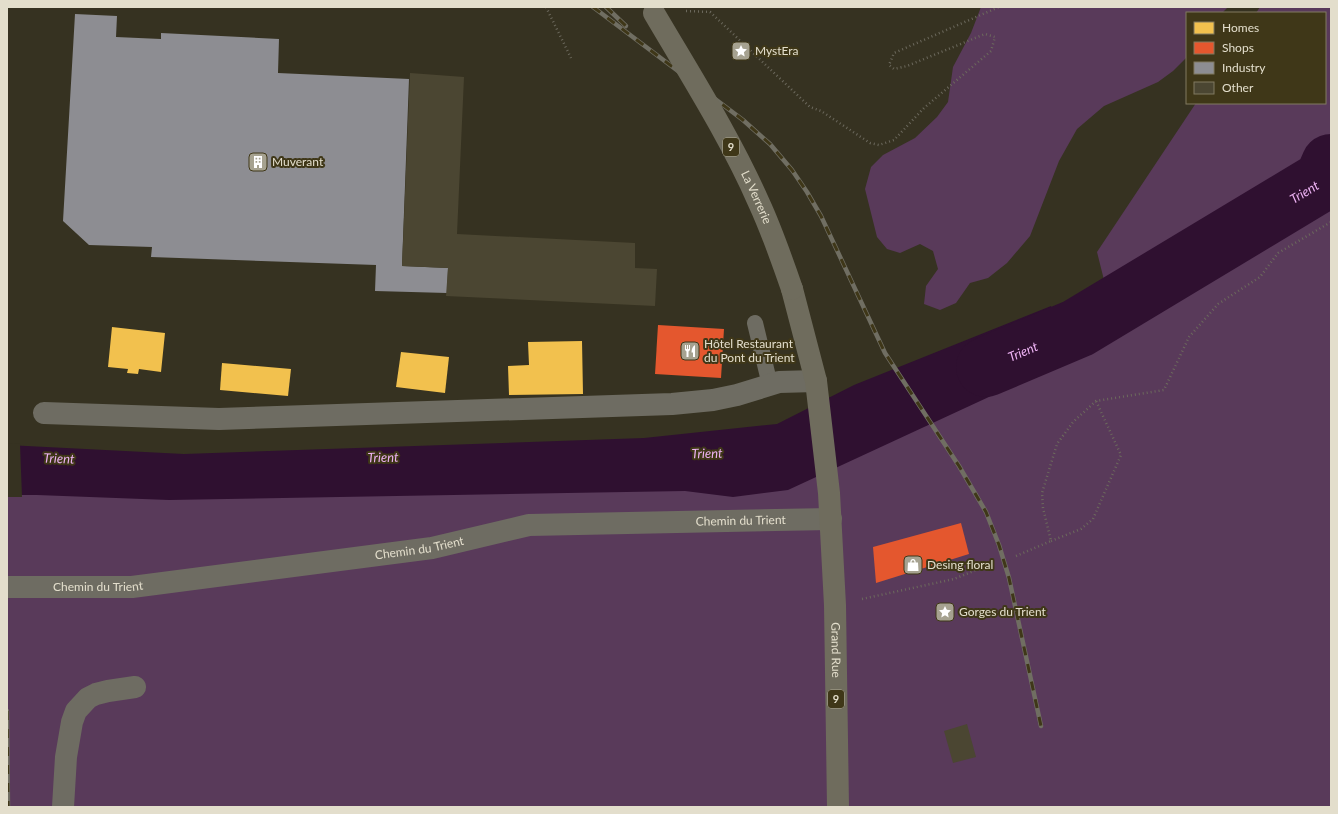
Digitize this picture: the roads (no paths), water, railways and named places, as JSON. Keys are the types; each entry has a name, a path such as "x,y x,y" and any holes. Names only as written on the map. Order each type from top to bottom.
{"main road":[{"name":"La Verrerie","path":"653,10 719,125 762,209 792,289 816,381"},
{"name":"Grand Rue","path":"816,381 831,519 838,807"}],"street":[{"path":"44,413 219,419 672,404 714,400 737,395 779,382 816,381"},
{"name":"Chemin du Trient","path":"7,587 132,587 432,548 529,525 831,519"},
{"path":"63,807 66,757 72,722 76,711 84,702 96,694 135,687"}],"lane":[{"path":"755,323 770,385"}],"water":[{"path":"1051,306 1073,358 788,490 733,497 685,491 169,500 7,495 7,445 184,454 644,438 777,424 854,385"}],"waterway":[{"name":"Trient","path":"986,367 1078,328 1324,180 1331,164"}],"railway":[{"path":"593,7 743,120 770,144 792,170 807,192 821,216 885,353 959,466 986,512 999,545 1009,578 1041,726"},
{"path":"606,7 626,26"},
{"path":"7,711 8,807"}],"place":[{"name":"MystEra","path":"741,51"},
{"name":"Muverant","path":"258,162"},
{"name":"Hôtel Restaurant du Pont du Trient","path":"690,351"},
{"name":"Desing floral","path":"913,565"},
{"name":"Gorges du Trient","path":"945,612"}]}
